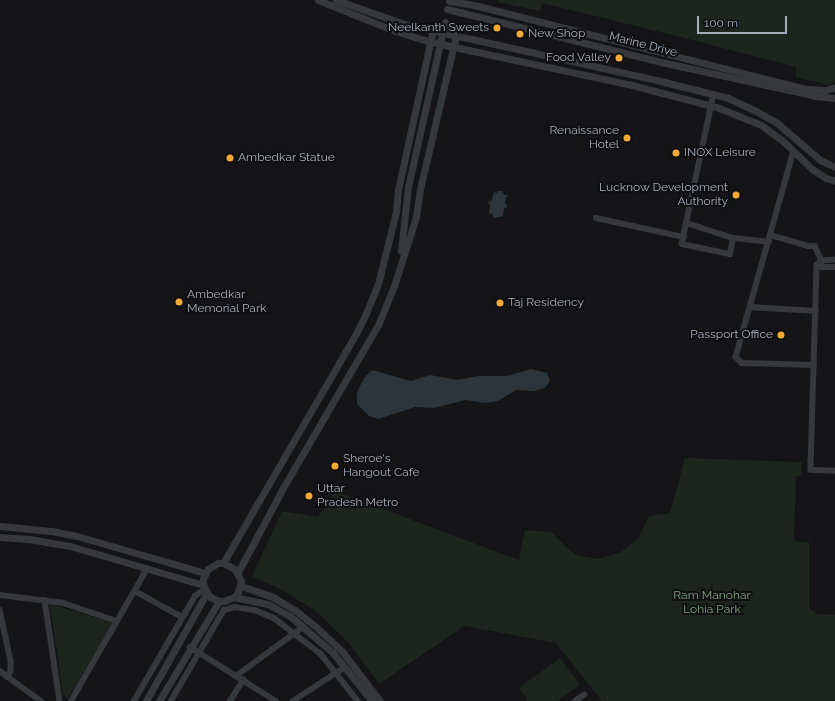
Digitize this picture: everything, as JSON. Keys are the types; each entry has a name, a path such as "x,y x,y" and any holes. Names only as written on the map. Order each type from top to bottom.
{"street":[{"path":"318,0 395,31 431,42 632,85 711,106 742,116 761,125 783,141 819,174 835,181"},
{"path":"336,0 404,24 714,94 754,110 777,123 820,160 835,167"},
{"path":"398,272 408,188 449,0"},
{"name":"Marine Drive","path":"449,0 807,89 826,90 835,87"},
{"name":"Marine Drive","path":"447,9 661,62 815,96 835,98"},
{"path":"223,563 362,322 378,284 396,212 398,190 433,30"},
{"path":"0,537 29,539 62,545 147,569 204,590 218,601 224,602 234,597 240,586 238,572 283,488 378,325 398,272 416,217 422,183 456,35"},
{"path":"714,94 682,244 730,254 734,238"},
{"path":"794,152 736,357 742,362 814,365"},
{"path":"396,212 408,188"},
{"path":"596,218 684,237"},
{"path":"687,223 734,238 768,242"},
{"path":"770,236 808,246 815,246 822,261"},
{"path":"817,265 822,261 835,260"},
{"path":"817,265 822,267 835,267"},
{"path":"817,265 811,470 835,471"},
{"path":"750,307 816,311"},
{"path":"0,526 51,530 77,536 205,573"},
{"path":"146,701 204,590 205,573 212,565 223,563 232,566 238,572"},
{"path":"71,701 147,569"},
{"path":"240,586 273,597 295,610 316,627 345,655 380,701"},
{"path":"134,701 195,596 204,590"},
{"path":"134,591 182,617"},
{"path":"0,595 63,603 117,621"},
{"path":"234,597 268,604 290,616 333,653 372,701"},
{"path":"45,600 60,701"},
{"path":"159,701 218,601"},
{"path":"171,701 224,610 235,607 255,610 274,618 321,654 358,701"},
{"path":"0,610 11,661 11,671 8,677"},
{"path":"236,676 303,627"},
{"path":"190,647 276,701"},
{"path":"293,701 345,667"},
{"path":"0,671 41,701"},
{"path":"230,701 243,680"},
{"path":"575,701 584,695"}],"green space":[{"path":"499,0 835,0 835,82 827,85 796,77 796,67 542,3 540,11 498,2"},
{"name":"Ram Manohar Lohia Park","path":"685,458 802,462 801,475 796,477 794,541 809,542 809,608 817,614 835,615 835,701 602,701 556,643 464,626 379,684 347,641 316,611 282,590 252,576 282,511 318,517 335,491 519,560 525,530 552,532 576,555 598,559 621,552 638,539 649,516 670,513"},
{"path":"50,604 113,623 68,698 63,695"},
{"path":"560,658 580,685 557,701 528,701 519,688"}],"shaded area":[{"path":"502,191 504,195 507,195 505,203 508,206 504,209 503,216 494,218 492,214 489,213 490,206 488,202 492,200 494,192 497,193"},
{"path":"531,369 547,373 550,381 545,388 534,391 516,390 498,401 485,403 466,400 434,408 415,407 378,419 369,416 357,404 357,392 364,378 372,370 411,381 430,375 458,380 478,376 507,376"}],"place":[{"name":"Neelkanth Sweets","path":"497,28"},
{"name":"New Shop","path":"520,34"},
{"name":"Food Valley","path":"619,58"},
{"name":"Renaissance Hotel","path":"627,138"},
{"name":"INOX Leisure","path":"676,153"},
{"name":"Ambedkar Statue","path":"230,158"},
{"name":"Lucknow Development Authority","path":"736,195"},
{"name":"Ambedkar Memorial Park","path":"179,302"},
{"name":"Taj Residency","path":"500,303"},
{"name":"Passport Office","path":"781,335"},
{"name":"Sheroe's Hangout Cafe","path":"335,466"},
{"name":"Uttar Pradesh Metro","path":"309,496"}]}
